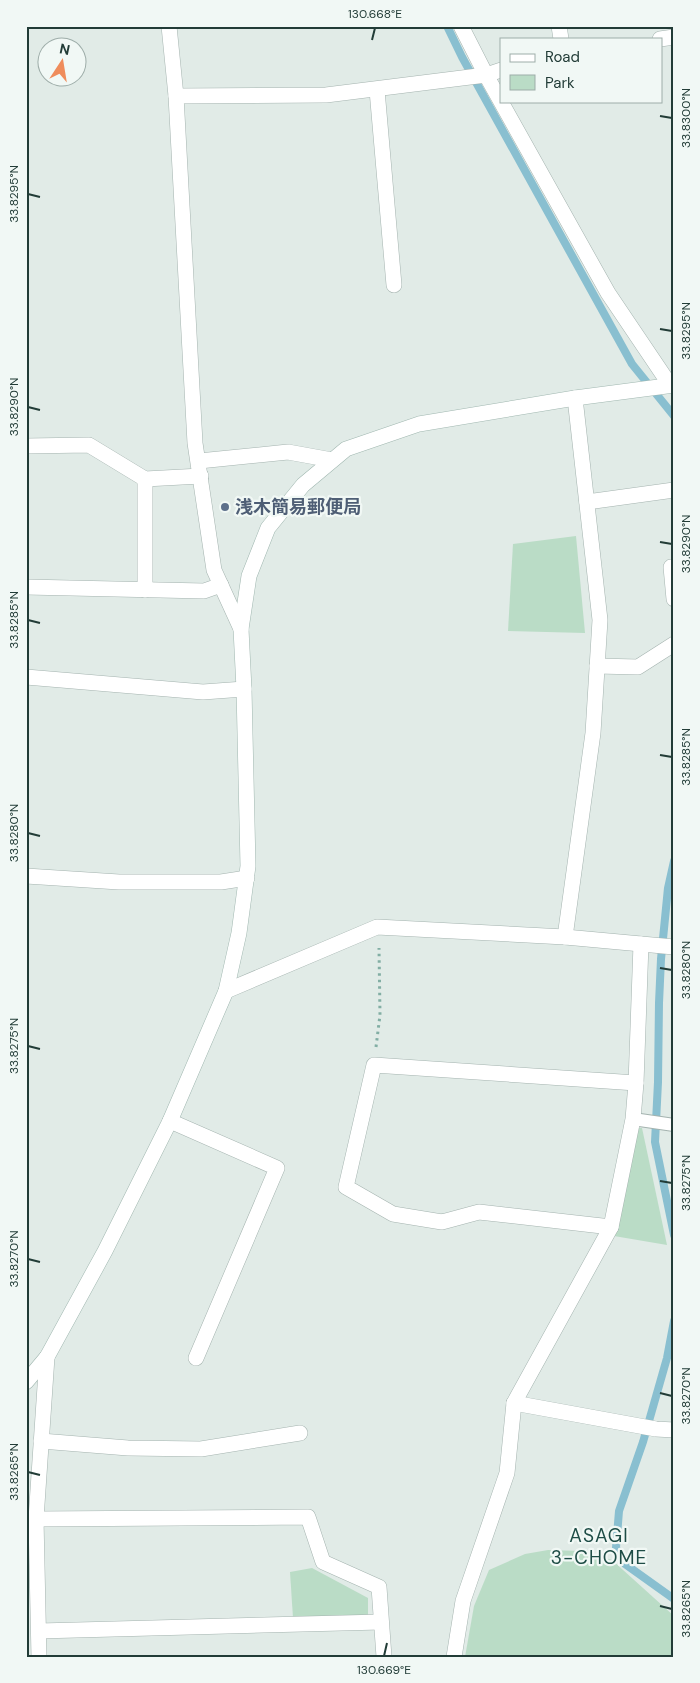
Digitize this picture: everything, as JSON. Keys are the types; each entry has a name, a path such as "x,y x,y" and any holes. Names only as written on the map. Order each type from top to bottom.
{"street":[{"path":"169,26 176,96 195,443 214,570 241,629"},
{"path":"462,26 500,100"},
{"path":"176,96 326,95 486,75 500,70"},
{"path":"377,90 394,285"},
{"path":"26,1382 47,1357 105,1251 170,1121 226,991 239,933 247,878 248,856 241,629 249,576 268,528 303,485 346,448 419,424 575,398 668,386 608,293 501,102"},
{"path":"565,937 593,734 600,620 575,398"},
{"path":"26,446 89,444 145,479 201,476"},
{"path":"199,461 288,452 332,460"},
{"path":"145,479 145,590"},
{"path":"587,502 674,490"},
{"path":"671,567 674,599"},
{"path":"26,587 204,591 221,585"},
{"path":"597,666 638,667 674,644"},
{"path":"26,677 203,692 244,689"},
{"path":"26,876 119,882 221,882 247,878"},
{"path":"226,991 378,928 565,937 674,947"},
{"path":"454,1657 463,1601 507,1473 514,1403 611,1227 633,1119 642,944"},
{"path":"611,1227 479,1212 442,1222 393,1214 346,1187 374,1065 636,1083"},
{"path":"170,1121 277,1168 196,1358"},
{"path":"39,1657 36,1519 47,1357"},
{"path":"514,1403 656,1429 674,1430"},
{"path":"41,1441 128,1448 201,1449 300,1433"},
{"path":"36,1519 308,1517 323,1562 379,1588 384,1657"},
{"path":"38,1631 381,1622"}],"lane":[{"path":"633,1119 674,1125"}],"path":[{"path":"374,1065 380,1015 378,928"}],"green space":[{"path":"576,536 585,633 508,631 513,544"},
{"path":"635,1128 642,1128 667,1245 614,1236"},
{"path":"548,1550 582,1551 612,1560 674,1616 674,1657 465,1657 474,1606 489,1570 525,1554"},
{"path":"312,1568 368,1598 368,1615 293,1618 290,1572"}],"waterway":[{"path":"447,26 462,57 632,364 674,416"},
{"path":"674,861 668,888 661,959 655,1142 674,1235"},
{"path":"674,1321 667,1358 643,1442 619,1511 616,1548 625,1564 674,1599"}],"place":[{"name":"浅木簡易郵便局","path":"225,507"}],"district":[{"name":"ASAGI 3-CHOME","path":"599,1546"}]}
